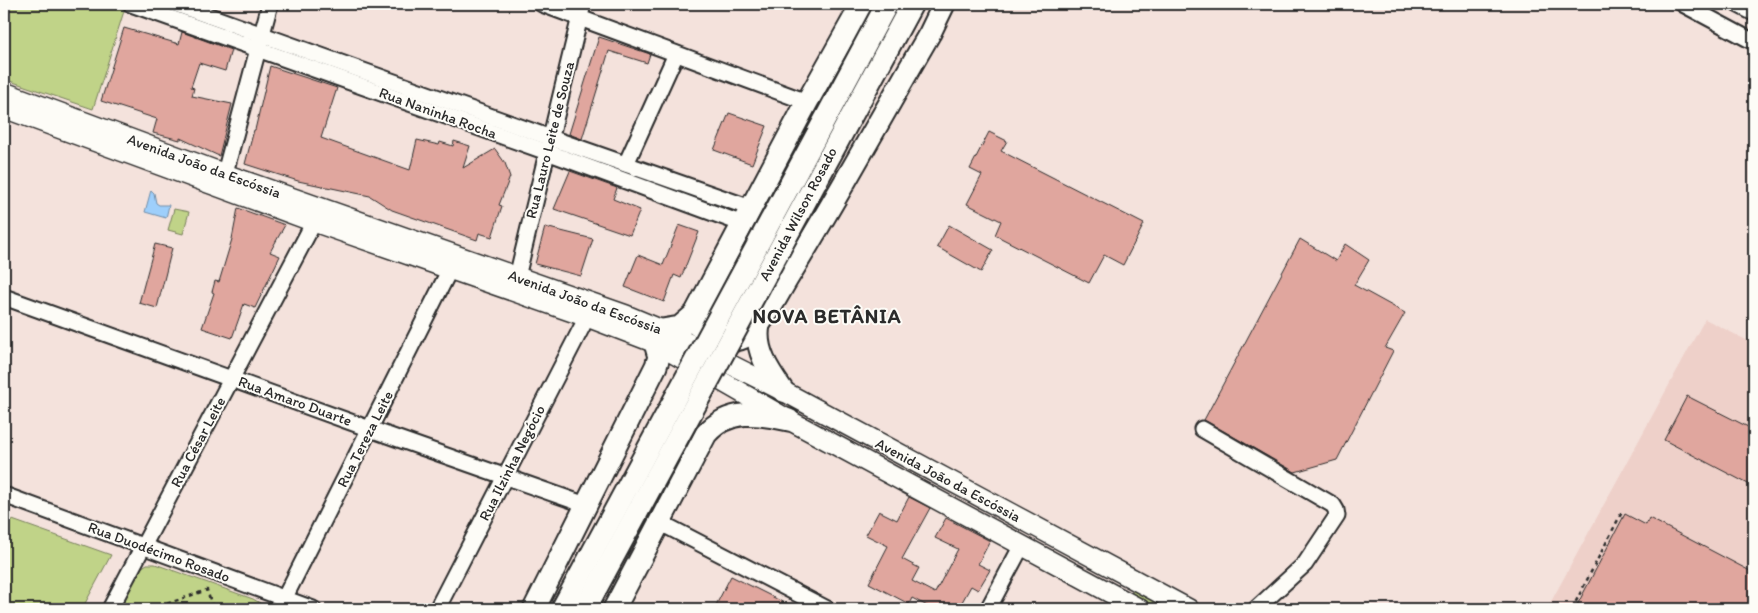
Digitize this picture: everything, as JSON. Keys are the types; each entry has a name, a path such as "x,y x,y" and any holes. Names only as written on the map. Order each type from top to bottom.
{"highway":[{"path":"534,609 656,366 659,357 659,337 680,327 695,314 807,102 862,4"},
{"name":"Avenida Wilson Rosado","path":"562,609 887,4"},
{"name":"Avenida Wilson Rosado","path":"585,609 912,4"},
{"path":"695,314 697,325 711,336 727,341 750,334 759,324 795,266 930,33 944,4"},
{"path":"759,324 759,344 763,358 783,391"},
{"path":"630,418 649,396 661,390 691,404 700,412 702,419 694,456"},
{"path":"614,609 694,456 706,434 713,426 732,417 760,414 789,420"}],"main road":[{"name":"Avenida João da Escóssia","path":"4,92 223,181 314,222 587,317 659,337 783,391 1189,609"},
{"name":"Avenida João da Escóssia","path":"4,108 517,277 626,315 789,420 1021,547 1140,609"},
{"path":"923,494 925,484 932,481 978,505 1007,512"},
{"path":"1057,566 1085,574 1110,587 1116,588 1126,585 1129,577"}],"street":[{"name":"Rua Naninha Rocha","path":"131,4 260,42 747,216"},
{"name":"Rua Naninha Rocha","path":"176,4 260,42"},
{"path":"223,181 270,4"},
{"path":"542,4 581,11 676,54 807,102"},
{"path":"1683,4 1754,42"},
{"path":"1737,4 1754,13"},
{"name":"Rua Lauro Leite de Souza","path":"517,277 581,11"},
{"path":"626,164 676,54"},
{"name":"Rua Naninha Rocha","path":"549,145 626,164 747,216"},
{"name":"Rua César Leite","path":"110,609 314,222"},
{"name":"Rua Tereza Leite","path":"284,606 450,269"},
{"name":"Rua Amaro Duarte","path":"4,297 586,505"},
{"name":"Rua Ilzinha Negócio","path":"437,609 587,317"},
{"path":"1202,429 1333,505 1336,510 1336,516 1305,564 1258,608"},
{"name":"Rua Duodécimo Rosado","path":"4,495 284,606 314,609"},
{"name":"Rua Duodécimo Rosado","path":"4,503 142,550"},
{"path":"659,522 826,609"},
{"path":"988,609 1021,547"}],"path":[{"path":"1572,609 1622,512"},
{"path":"152,609 207,590 213,609"}],"shaded area":[{"path":"1705,319 1754,344 1754,609 1547,609"}],"green space":[{"path":"7,4 113,4 125,8 93,109 4,79 4,11"},
{"path":"174,209 189,212 183,234 168,230"},
{"path":"4,517 111,555 82,609 4,609"},
{"path":"147,564 155,564 253,599 260,603 261,609 120,609 141,568"},
{"path":"1134,589 1174,609 1153,609 1131,598"}],"water":[{"path":"151,190 154,193 156,203 159,205 169,205 166,218 145,212"}],"building":[{"path":"124,28 179,44 182,32 231,50 225,71 199,63 191,87 194,88 192,96 232,104 219,156 180,138 180,140 153,133 157,119 101,101"},
{"path":"599,37 650,54 647,63 609,51 582,139 569,134"},
{"path":"270,66 337,88 321,138 410,170 417,140 439,145 440,142 453,146 454,141 470,146 463,168 495,149 505,163 510,177 499,205 502,206 492,237 479,233 477,240 392,210 370,196 298,181 245,164"},
{"path":"729,113 767,126 752,164 714,150"},
{"path":"989,132 1007,141 1001,151 1144,224 1123,265 1104,255 1089,283 995,235 1001,221 967,204 982,175 970,169"},
{"path":"570,171 617,188 613,199 640,210 630,235 554,209"},
{"path":"238,208 285,225 270,252 280,256 255,308 244,304 232,338 202,328 214,293 212,292 215,281 219,282 232,239"},
{"path":"679,225 699,232 681,278 674,275 664,302 625,287 638,255 663,265"},
{"path":"949,225 993,250 981,272 937,247"},
{"path":"545,227 593,239 581,276 535,264"},
{"path":"1300,239 1336,261 1345,244 1369,260 1354,285 1405,313 1385,348 1393,351 1337,460 1295,472 1204,420"},
{"path":"155,244 172,248 157,308 139,303"},
{"path":"1687,396 1754,430 1754,487 1664,440"},
{"path":"909,497 930,508 902,559 919,568 912,581 935,593 958,549 935,538 946,518 990,541 978,564 990,570 978,590 971,586 958,609 933,609 912,598 909,604 869,583 888,546 866,535 879,511 897,520"},
{"path":"1625,514 1646,525 1649,518 1754,573 1754,609 1575,609"},
{"path":"731,576 775,598 795,609 714,609"}],"district":[{"name":"NOVA BETÂNIA","path":"827,316"}]}
